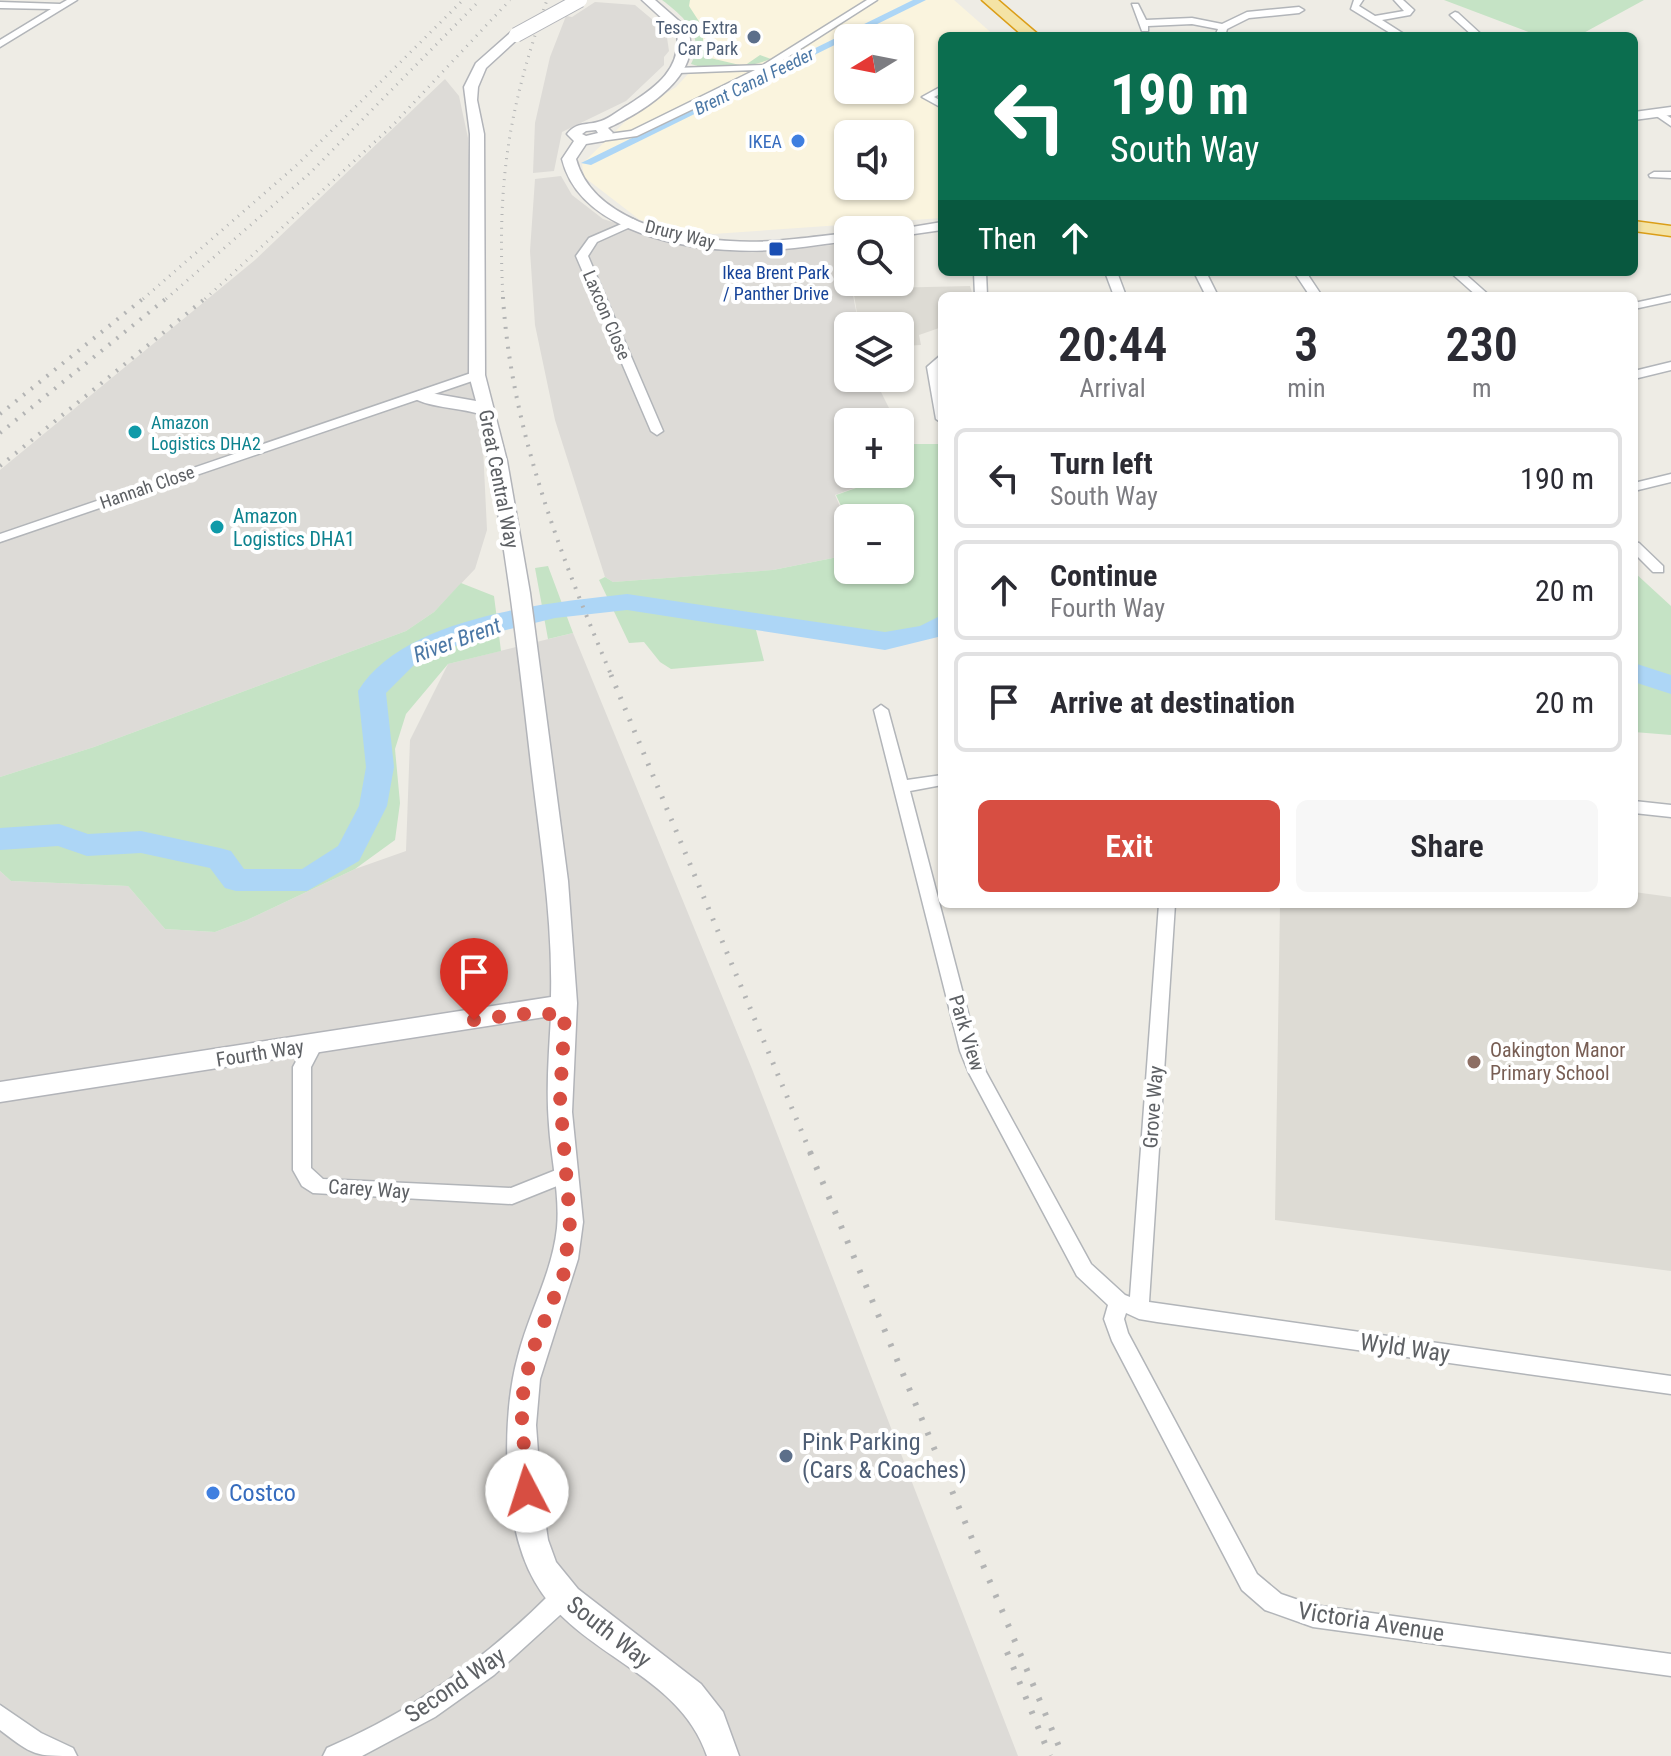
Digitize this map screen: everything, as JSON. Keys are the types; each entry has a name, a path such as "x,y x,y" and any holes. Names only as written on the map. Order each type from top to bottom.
{"highway":[{"path":"982,3 1007,32"},
{"path":"982,3 1026,32"},
{"path":"1638,227 1671,231"},
{"path":"1638,238 1671,242"}],"main road":[{"name":"Great Central Way","path":"565,1008 555,842 520,589 487,411 477,375 477,134 468,95 485,60 516,35 580,0"},
{"path":"646,1 683,31 685,47 678,70"},
{"name":"Drury Way","path":"678,70 656,93 601,132 582,140 569,159 576,184 594,203 633,222 690,240 729,246 834,238"},
{"path":"914,230 938,227"},
{"path":"419,396 461,402 487,411"},
{"name":"Fourth Way","path":"0,1092 565,1008"},
{"name":"South Way","path":"565,1008 560,1097 570,1222 564,1273 531,1354 521,1404 534,1546 562,1598 618,1636 711,1716 723,1756"}],"street":[{"path":"0,44 73,0"},
{"path":"601,132 633,134 773,64 873,0"},
{"path":"1376,18 1407,13 1409,10 1398,0"},
{"path":"1353,4 1396,32"},
{"path":"0,5 61,7"},
{"path":"1135,6 1144,26 1192,21 1222,31 1247,15 1299,10"},
{"path":"1455,15 1474,32"},
{"path":"678,70 736,70 773,64"},
{"path":"938,91 927,97 938,103"},
{"path":"1638,115 1664,112 1671,123"},
{"path":"1654,175 1671,175"},
{"name":"Laxcon Close","path":"633,222 593,240 582,256 657,431"},
{"path":"1461,276 1479,292"},
{"path":"1638,305 1671,298"},
{"path":"938,362 933,367 938,396"},
{"path":"1638,374 1671,366"},
{"name":"Hannah Close","path":"0,538 477,375"},
{"path":"1638,486 1671,478"},
{"path":"1638,550 1658,569"},
{"name":"Park View","path":"881,710 973,1062 1076,1257 1092,1279 1129,1306"},
{"path":"900,787 938,781"},
{"path":"1638,807 1671,811"},
{"name":"Grove Way","path":"1129,1306 1167,908"},
{"name":"Carey Way","path":"314,1044 302,1067 302,1170 309,1180 320,1187 512,1196 566,1174"},
{"name":"Wyld Way","path":"1129,1306 1671,1385"},
{"name":"Victoria Avenue","path":"1129,1306 1114,1319 1119,1335 1251,1585 1277,1606 1313,1616 1671,1665"},
{"name":"Second Way","path":"335,1756 361,1747 436,1701 526,1636 562,1598"},
{"path":"0,1716 33,1741 65,1756"}],"shaded area":[{"path":"676,0 954,0 990,32 938,32 938,218 834,216 834,226 713,234 640,220 584,177 582,164 633,114 676,87 701,60 688,7"},
{"path":"595,2 635,5 666,31 669,51 664,57 664,65 626,101 562,132 554,171 533,173 535,123 550,57 566,16 572,17"},
{"path":"445,79 459,96 468,138 487,530 475,569 434,612 406,631 94,747 0,777 0,470 255,260"},
{"path":"561,176 572,195 603,219 691,247 752,253 834,245 834,296 853,296 856,312 834,312 834,392 881,392 889,408 834,408 834,488 854,488 835,495 839,504 834,504 834,558 773,570 613,582 605,577 555,420 535,325 530,251 535,179"},
{"path":"970,286 972,292 938,292 938,328 919,335 921,345 914,345 914,312 857,312 854,296 914,296 914,287"},
{"path":"573,633 752,1069 1018,1756 0,1756 0,871 11,881 128,886 165,929 215,932 247,920 355,869 406,851 410,740 448,664"},
{"name":"Oakington Manor Primary School","path":"1638,893 1671,897 1671,1271 1275,1220 1280,908 1638,908"}],"green space":[{"path":"662,0 690,0 689,6 702,26 704,53 709,53 706,57 744,66 760,55 771,59 752,65 731,68 691,64 695,54 694,35 678,13"},
{"path":"1444,0 1644,0 1585,32 1528,32"},
{"path":"914,444 938,444 938,637 930,624 881,637 795,624 756,630 764,661 671,669 660,662 644,642 629,643 599,580 605,577 613,582 773,570 834,558 834,584 914,584 914,504 840,504 836,495 856,488 914,488"},
{"path":"548,566 573,633 548,639 535,568"},
{"path":"1638,576 1671,606 1671,735 1638,732"},
{"path":"461,583 494,596 501,651 448,664 406,714 395,749 400,803 395,840 355,869 215,932 165,929 128,886 11,881 0,871 0,777 94,747 406,631 434,612"}],"waterway":[{"name":"Brent Canal Feeder","path":"587,163 921,0"},
{"name":"River Brent","path":"0,839 59,835 87,845 141,842 220,859 236,880 307,880 349,853 373,806 380,767 372,691 411,653 479,628 555,610 627,602 885,641 927,633 938,626"},
{"name":"River Brent","path":"1638,673 1671,685"}],"railway":[{"path":"143,299 298,164 463,0"},
{"path":"166,299 310,173 480,0"},
{"path":"205,299 392,126 510,0"},
{"path":"503,299 502,219 508,147 523,77 547,0"},
{"path":"0,414 145,297"},
{"path":"0,433 168,297"},
{"path":"0,466 207,297"},
{"path":"503,297 516,395 541,492 612,677"},
{"path":"611,675 811,1154"},
{"path":"810,1152 1063,1756"},
{"path":"1007,1652 1050,1756"}],"place":[{"name":"Tesco Extra Car Park","path":"754,37"},
{"name":"IKEA","path":"798,141"},
{"name":"Ikea Brent Park / Panther Drive","path":"776,249"},
{"name":"Amazon Logistics DHA2","path":"135,432"},
{"name":"Amazon Logistics DHA1","path":"217,527"},
{"name":"Oakington Manor Primary School","path":"1474,1062"},
{"name":"Pink Parking (Cars & Coaches)","path":"786,1456"},
{"name":"Costco","path":"213,1493"}],"route":[{"path":"474,1020 520,1014 565,1014 560,1097 570,1222 564,1273 531,1354 521,1404 527,1491"}]}
